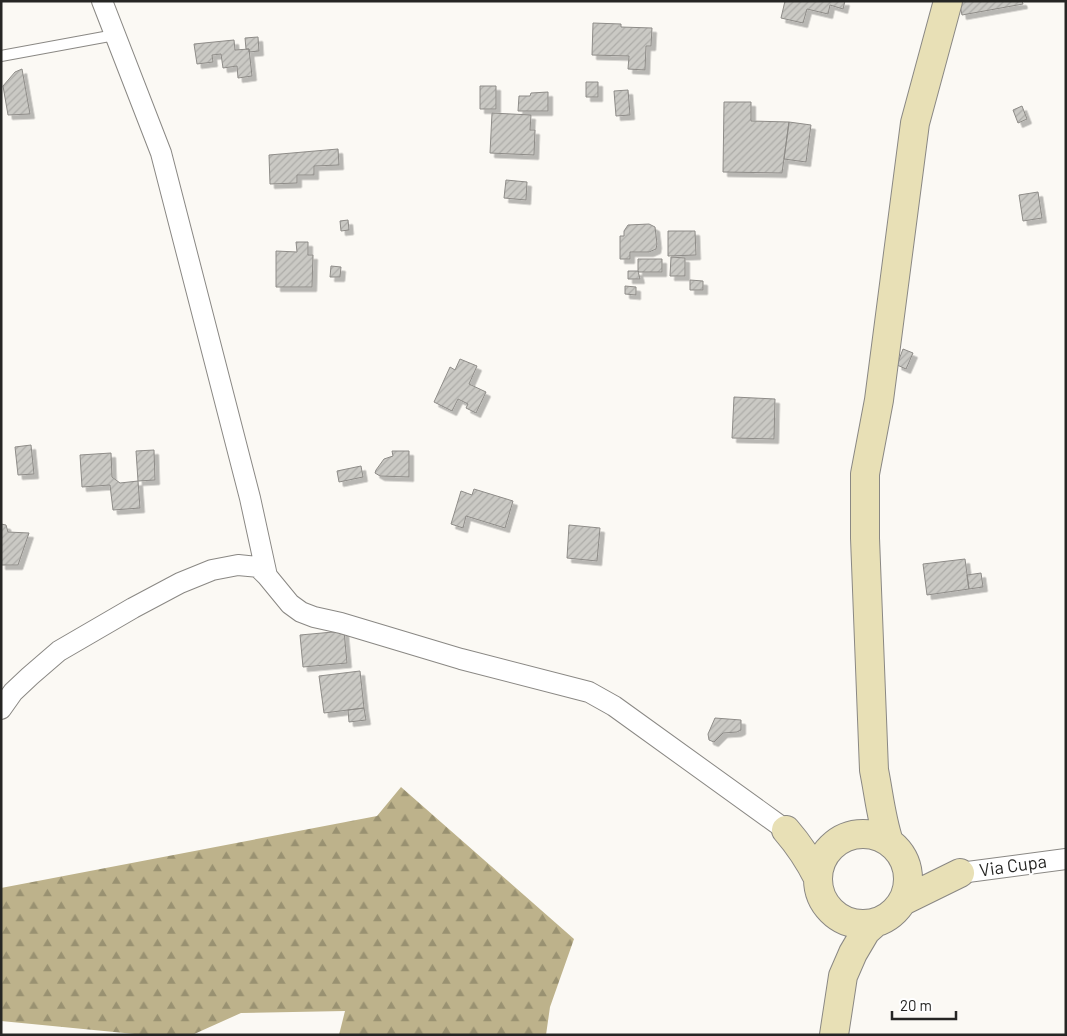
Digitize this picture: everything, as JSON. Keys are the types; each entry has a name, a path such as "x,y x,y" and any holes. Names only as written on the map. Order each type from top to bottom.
{"street":[{"path":"102,1 161,153 250,498 267,576"},
{"path":"874,770 854,828 825,854 820,865 818,878 819,890 824,902 832,912 842,919 854,923 865,924 887,918 903,901 907,890 907,868 883,825 879,790 874,770 865,538 865,474 879,400 915,123 948,1"},
{"path":"1,709 13,692 59,651 133,608 180,583 212,570 238,565 258,567 290,604 301,612 314,617 341,623 462,659 589,692 614,706 786,830 805,839 820,843 839,841 856,834 869,834 879,837 912,864 940,872 960,873"},
{"path":"786,830 807,857 818,878"},
{"name":"Via Cupa","path":"960,873 1066,859"},
{"path":"903,901 960,873"},
{"path":"832,912 838,932 843,976"},
{"path":"834,1035 843,976 853,953 866,931 876,922"}],"lane":[{"path":"1,56 116,35"}],"green space":[{"path":"401,787 574,939 550,1007 546,1035 339,1035 345,1011 241,1013 192,1035 145,1035 1,1021 1,888 377,816"}],"building":[{"path":"785,1 845,1 843,9 830,5 828,14 807,9 803,23 781,18"},
{"path":"959,1 1022,1 1023,4 962,15"},
{"path":"593,23 621,24 621,27 652,28 651,46 646,46 645,70 628,69 629,56 592,55"},
{"path":"258,37 259,51 249,52 249,49 246,49 245,38"},
{"path":"234,40 235,50 249,49 252,76 238,78 237,66 223,68 221,54 212,55 213,62 197,64 194,44"},
{"path":"22,69 30,114 8,115 3,86 15,72"},
{"path":"586,82 598,82 598,97 586,97"},
{"path":"480,86 496,86 496,109 480,109"},
{"path":"628,90 630,115 616,116 614,91"},
{"path":"548,92 548,111 518,111 519,96 530,96 531,93"},
{"path":"724,102 751,102 751,121 789,122 782,173 723,172"},
{"path":"1022,106 1027,119 1018,123 1013,110"},
{"path":"492,113 531,115 530,130 535,130 534,155 490,153"},
{"path":"789,122 811,125 806,162 784,159"},
{"path":"338,149 339,165 314,166 314,175 297,175 297,183 270,184 269,155"},
{"path":"506,180 527,182 526,200 504,198"},
{"path":"1038,192 1042,218 1023,221 1019,195"},
{"path":"348,220 349,230 341,231 340,221"},
{"path":"649,224 655,227 656,249 649,252 630,252 630,259 620,259 620,236 624,236 624,231 628,225"},
{"path":"668,231 695,231 696,255 668,256"},
{"path":"296,242 308,242 308,255 313,255 312,287 276,287 276,251 297,252"},
{"path":"671,257 685,258 685,276 670,276"},
{"path":"638,259 662,259 662,272 639,272"},
{"path":"331,266 341,267 340,277 330,277"},
{"path":"628,271 638,271 640,279 628,279"},
{"path":"690,280 703,281 703,290 690,290"},
{"path":"625,286 636,287 636,295 625,294"},
{"path":"903,349 913,353 906,369 897,365"},
{"path":"460,359 477,366 469,384 486,392 476,413 466,408 468,404 458,399 452,411 434,402 450,367 455,370"},
{"path":"734,397 775,399 774,439 732,438"},
{"path":"31,445 34,474 18,475 15,447"},
{"path":"154,450 155,480 138,481 136,451"},
{"path":"392,451 409,451 409,477 380,476 375,473 384,459 393,456"},
{"path":"111,453 112,477 120,483 138,481 140,508 113,510 110,485 82,487 80,455"},
{"path":"361,466 363,477 339,482 337,471"},
{"path":"474,489 513,501 505,528 466,516 463,528 451,524 461,491 472,495"},
{"path":"1,524 6,525 8,532 29,533 18,565 1,565"},
{"path":"569,525 600,528 597,561 567,558"},
{"path":"965,559 969,589 927,595 923,564"},
{"path":"981,573 983,587 969,589 967,575"},
{"path":"344,631 347,663 303,667 300,635"},
{"path":"360,671 364,708 324,713 319,676"},
{"path":"364,708 366,720 349,722 348,710"},
{"path":"715,718 741,720 741,730 723,733 714,742 709,740 708,734"}]}
